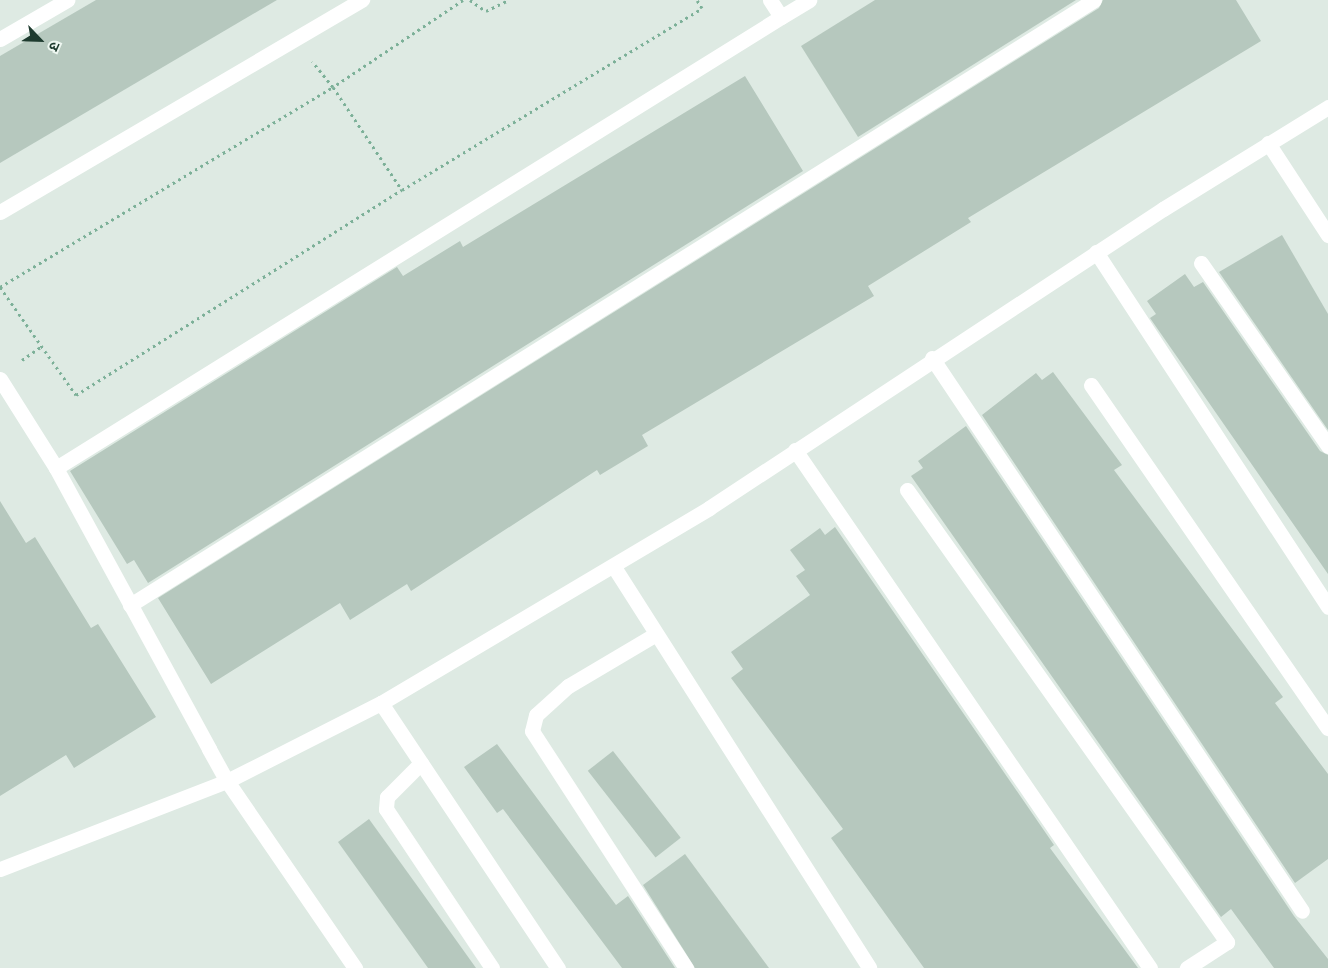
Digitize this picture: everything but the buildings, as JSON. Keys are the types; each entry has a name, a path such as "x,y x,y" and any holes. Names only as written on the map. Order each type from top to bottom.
{"street":[{"path":"0,39 67,0"},
{"path":"0,212 362,0"},
{"path":"770,0 781,17"},
{"path":"56,468 809,0"},
{"path":"130,605 1094,0"},
{"path":"0,869 227,781 380,703 614,567 1096,252 1328,107"},
{"path":"1268,143 1328,235"},
{"path":"1096,252 1328,607"},
{"path":"1201,263 1328,446"},
{"path":"932,358 1302,911"},
{"path":"0,379 56,468 227,781 355,968"},
{"path":"1091,385 1328,728"},
{"path":"795,450 1150,968"},
{"path":"907,490 1227,942 1187,968"},
{"path":"614,567 868,968"},
{"path":"656,634 568,686 536,715 532,731 686,968"},
{"path":"380,703 558,968"},
{"path":"420,763 387,797 386,809 492,968"}],"path":[{"path":"463,0 332,87 0,287 76,395 402,190 702,8 696,0"},
{"path":"470,0 486,11 509,0"},
{"path":"332,87 402,190"}]}
